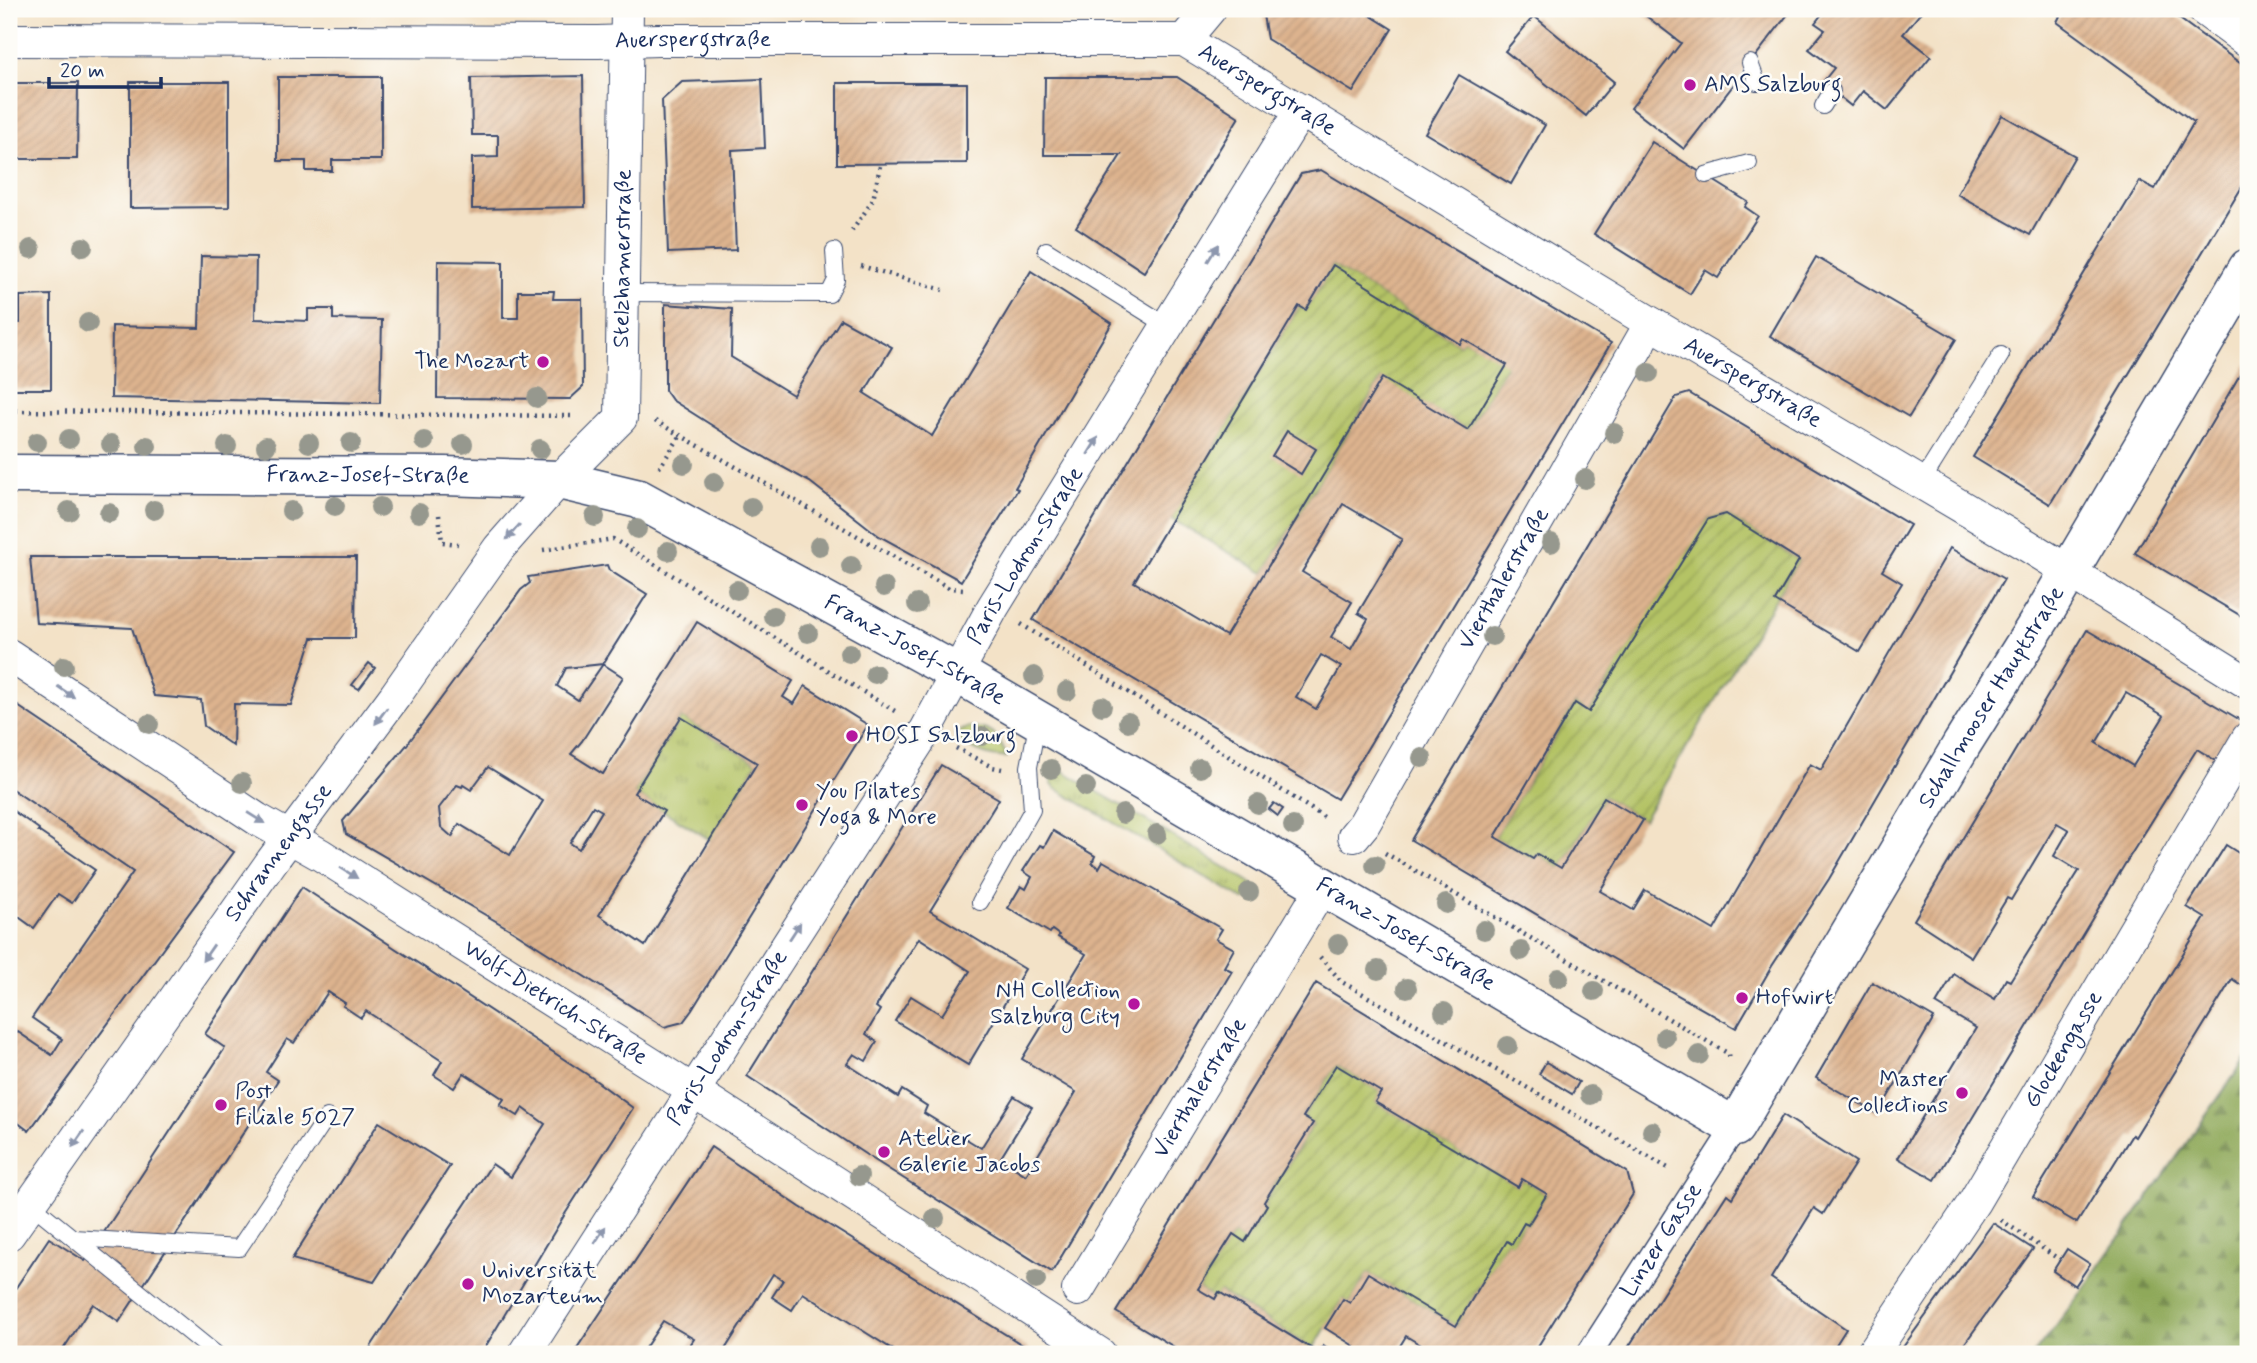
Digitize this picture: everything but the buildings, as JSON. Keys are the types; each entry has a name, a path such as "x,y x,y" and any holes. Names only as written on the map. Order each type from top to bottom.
{"street":[{"name":"Stelzhamerstraße","path":"559,480 621,418 627,9"},
{"path":"1184,40 1210,9"},
{"path":"2203,9 2248,42"},
{"name":"Auerspergstraße","path":"9,40 1184,40 1651,323 2070,571 2248,683"},
{"name":"Paris-Lodron-Straße","path":"524,1354 926,730 993,607 1301,110"},
{"name":"Schallmooser Hauptstraße","path":"1735,1127 1962,744 2070,571 2248,268"},
{"name":"Vierthalerstraße","path":"1354,836 1364,824 1651,323"},
{"name":"Franz-Josef-Straße","path":"9,474 431,476 559,480 639,499 957,673 1735,1127"},
{"name":"Schrannengasse","path":"9,1234 20,1196 291,838 499,548 559,480"},
{"name":"Wolf-Dietrich-Straße","path":"9,655 257,819 693,1093 1100,1354"},
{"name":"Glockengasse","path":"1872,1354 1974,1202 2248,738"},
{"name":"Vierthalerstraße","path":"1078,1290 1323,886"},
{"name":"Linzer Gasse","path":"1589,1354 1735,1127"}],"lane":[{"path":"1750,63 1757,82"},
{"path":"1823,106 1832,92"},
{"path":"1706,175 1749,163"},
{"path":"1046,250 1168,326"},
{"path":"622,293 829,294 836,281 834,251"},
{"path":"1921,483 2001,355"},
{"path":"980,902 1032,810 1029,767 1038,720"},
{"path":"73,1238 239,1248 327,1117"},
{"path":"20,1196 216,1354"}],"path":[{"path":"880,166 873,200 855,228 834,251 845,261 943,290"},
{"path":"9,411 569,416"},
{"path":"658,421 949,588 962,589"},
{"path":"531,552 613,539 892,709"},
{"path":"1024,625 1314,812 1729,1054 1730,1066"},
{"path":"950,744 992,767"},
{"path":"1296,930 1342,982 1663,1164 1697,1187"},
{"path":"1974,1202 2060,1260"}],"green space":[{"path":"1333,265 1460,344 1463,339 1509,362 1468,430 1381,379 1264,573 1171,519 1299,306 1306,310"},
{"path":"1726,514 1799,560 1643,820 1604,797 1561,868 1537,854 1533,859 1495,837 1575,703 1590,711 1693,539 1708,519"},
{"path":"681,717 757,763 711,840 634,793"},
{"path":"969,727 984,729 994,734 1007,757 985,754 970,748 955,733"},
{"path":"1063,771 1248,881 1255,887 1254,895 1244,900 1055,788 1051,783 1052,777"},
{"path":"2248,1056 2248,1354 2034,1354 2080,1294"},
{"path":"1336,1065 1381,1092 1376,1102 1517,1186 1522,1179 1547,1194 1528,1225 1524,1224 1512,1244 1507,1242 1456,1326 1368,1273 1350,1303 1343,1299 1313,1349 1220,1292 1215,1299 1198,1289 1233,1234 1245,1241 1267,1205 1264,1202 1313,1124 1303,1117"}],"place":[{"name":"AMS Salzburg","path":"1690,85"},
{"name":"The Mozart","path":"543,362"},
{"name":"HOSI Salzburg","path":"852,736"},
{"name":"You Pilates Yoga & More","path":"802,805"},
{"name":"Hofwirt","path":"1742,998"},
{"name":"NH Collection Salzburg City","path":"1134,1004"},
{"name":"Master Collections","path":"1962,1093"},
{"name":"Post Filiale 5027","path":"221,1105"},
{"name":"Atelier Galerie Jacobs","path":"884,1152"},
{"name":"Universität Mozarteum","path":"468,1284"}]}
